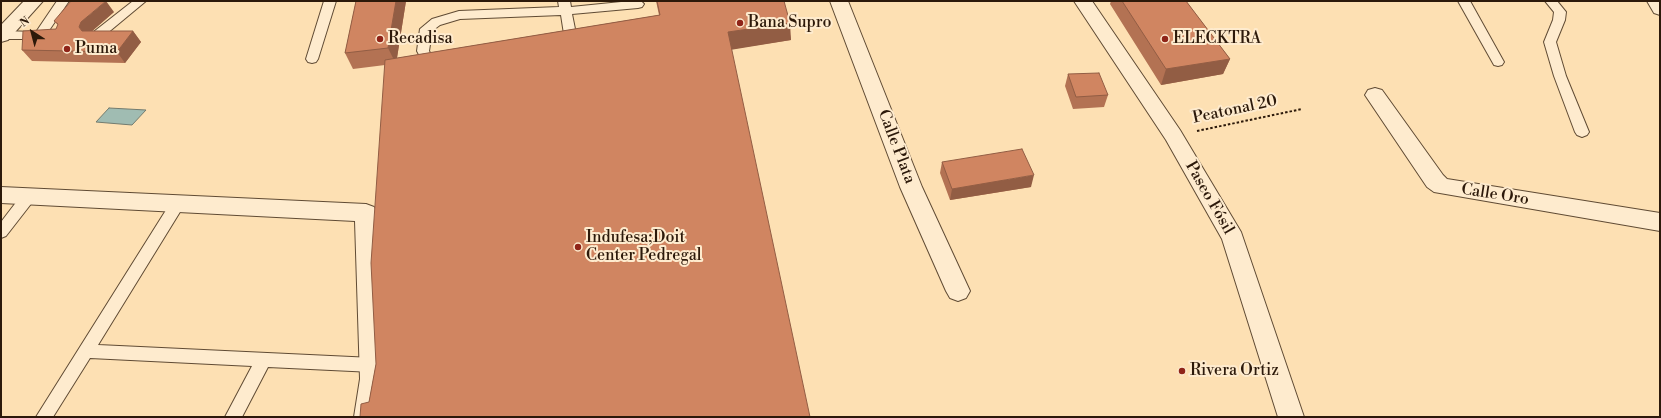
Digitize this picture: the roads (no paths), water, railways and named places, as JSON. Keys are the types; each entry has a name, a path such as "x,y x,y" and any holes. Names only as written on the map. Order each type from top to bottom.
{"street":[{"path":"1,35 34,1"},
{"name":"Calle Plata","path":"839,1 911,187 958,291"},
{"name":"Paseo Fósil","path":"1083,1 1173,136 1233,238 1291,417"},
{"path":"1656,1 1660,9"},
{"name":"Calle Oro","path":"1375,95 1435,180 1442,186 1660,222"},
{"path":"1,195 366,213 373,366 373,380 367,417"}],"lane":[{"path":"39,36 63,1"},
{"path":"94,37 140,1"},
{"path":"312,59 330,1"},
{"path":"1464,1 1498,62"},
{"path":"1551,1 1560,12 1559,20 1550,42 1560,76 1582,132"},
{"path":"451,60 435,62 427,59 423,51 426,29 436,22 459,15 564,6 638,4"},
{"path":"551,46 565,41 570,34 564,6"},
{"path":"1,35 53,36"},
{"path":"1,232 29,196"},
{"path":"44,417 178,203"},
{"path":"85,351 373,366"},
{"path":"233,417 263,360"}],"water":[{"path":"109,108 146,110 132,125 96,122"}],"place":[{"name":"Bana Supro","path":"740,23"},
{"name":"Recadisa","path":"380,39"},
{"name":"ELECKTRA","path":"1165,39"},
{"name":"Puma","path":"67,49"},
{"name":"Indufesa;Doit Center Pedregal","path":"578,247"},
{"name":"Rivera Ortiz","path":"1182,371"}]}
